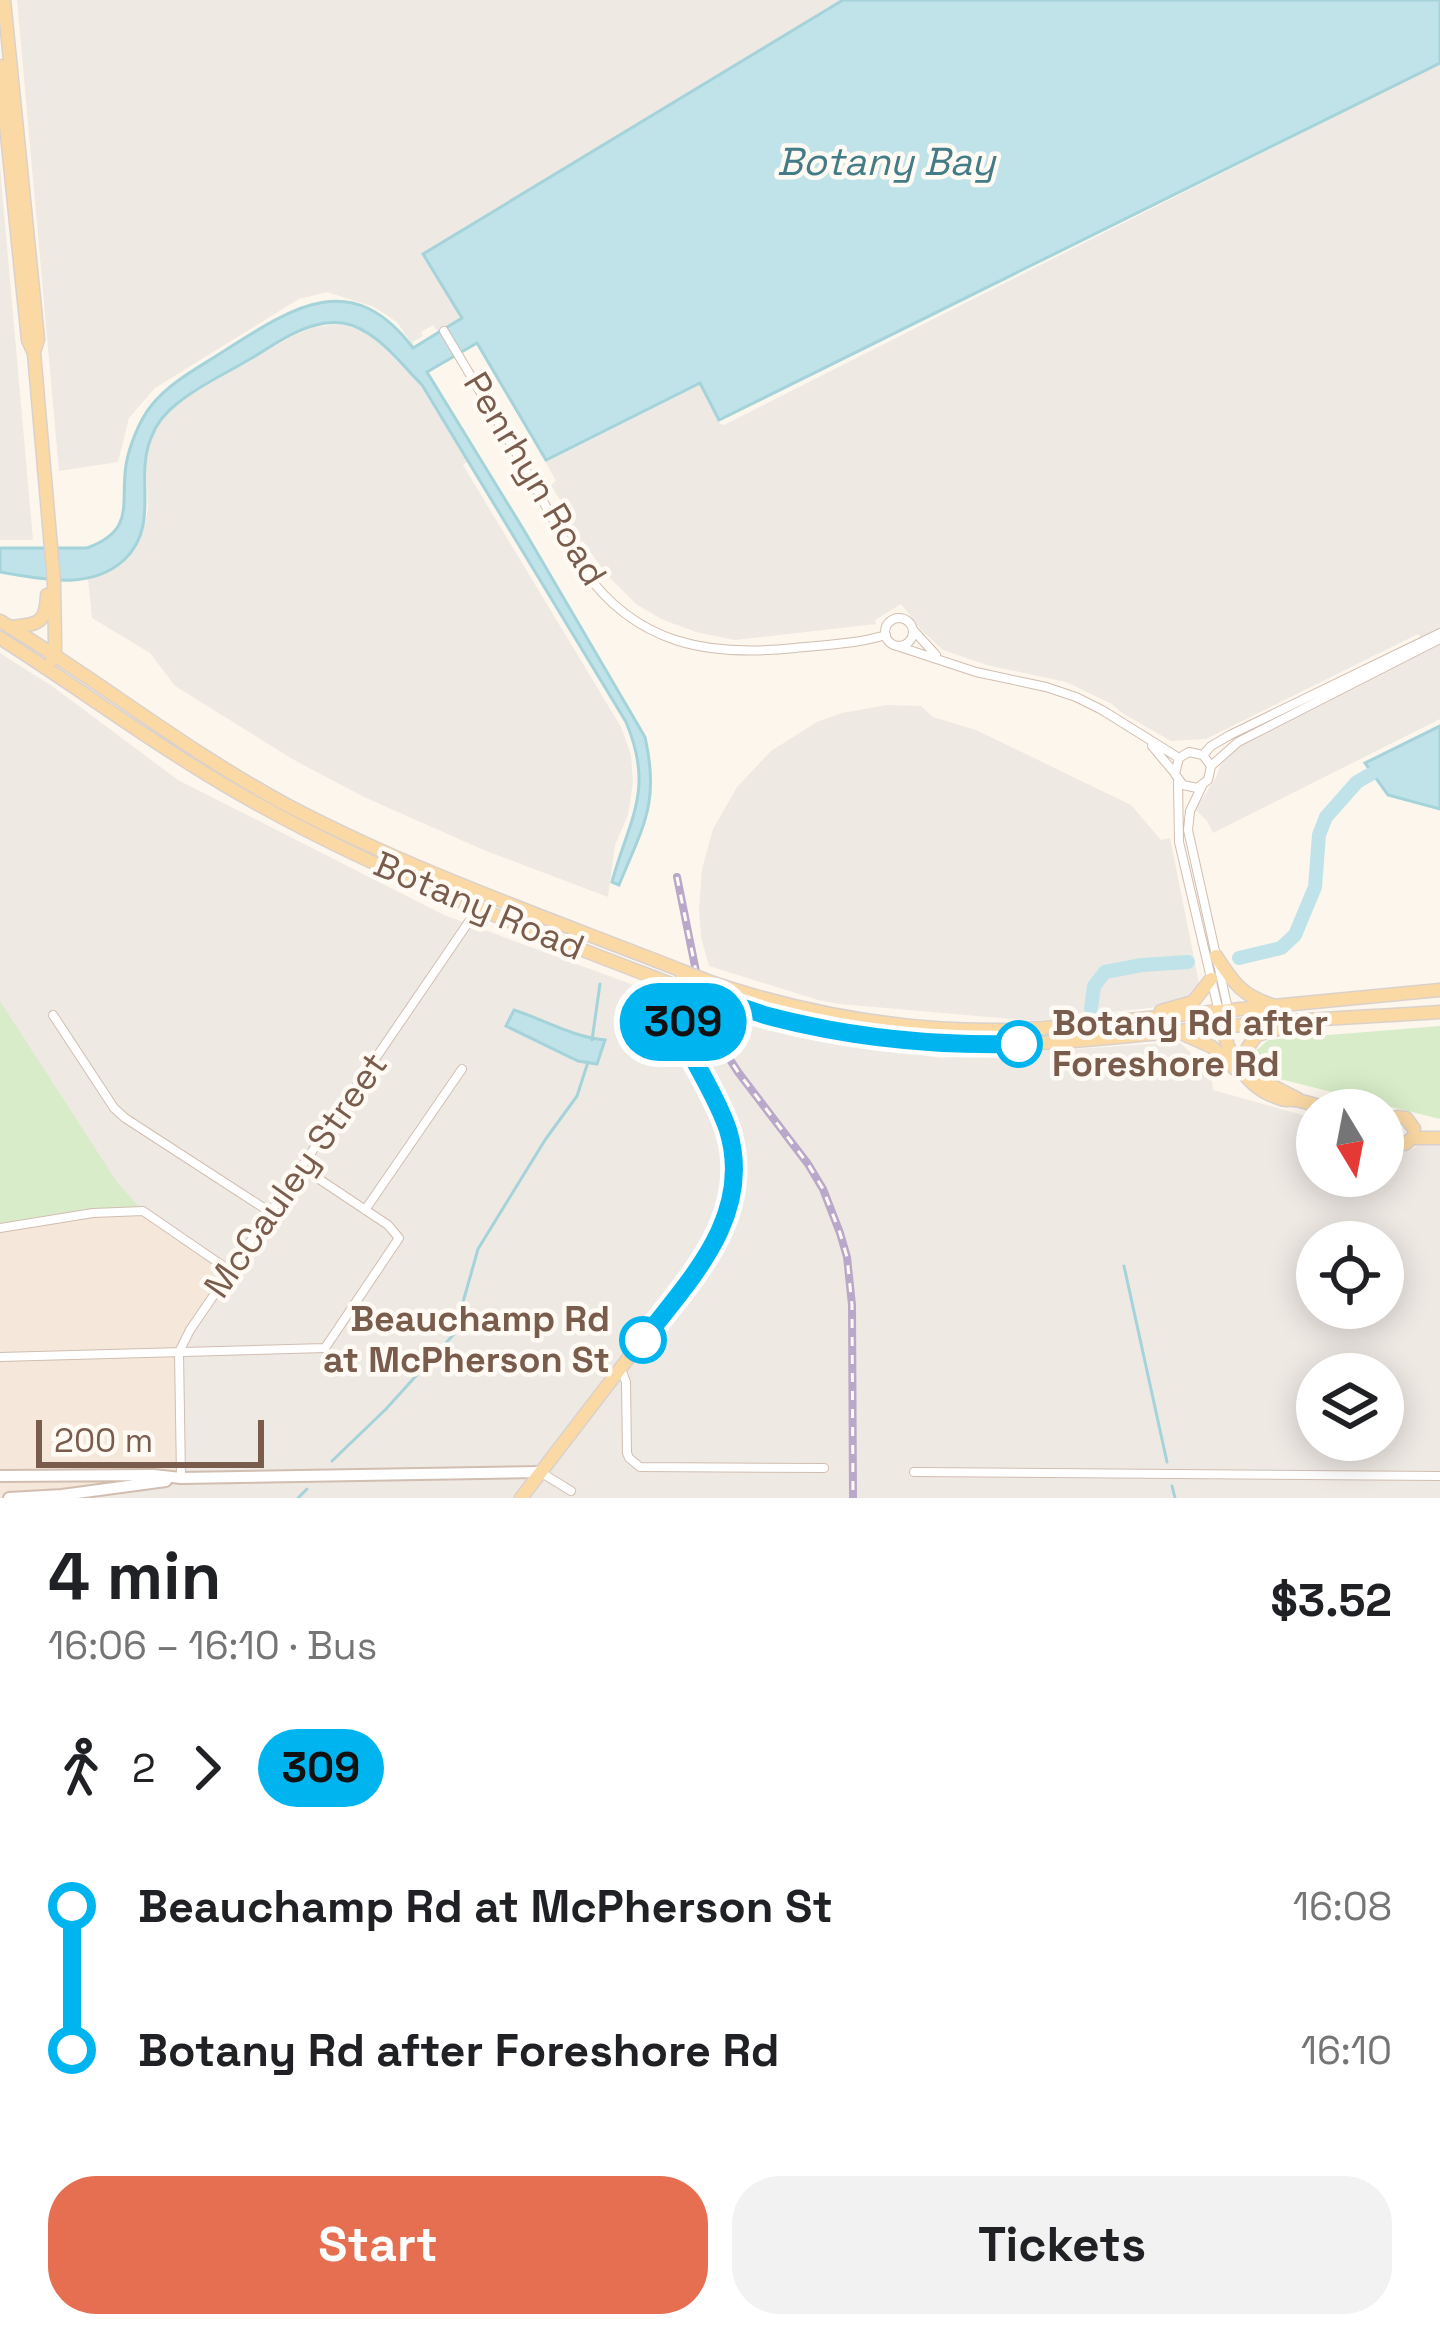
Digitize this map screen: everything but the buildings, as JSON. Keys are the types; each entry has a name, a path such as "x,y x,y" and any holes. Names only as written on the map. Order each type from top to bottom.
{"main road":[{"path":"4,0 3,67 51,547 51,662"},
{"path":"3,629 40,621 51,581"},
{"name":"Botany Road","path":"3,629 173,754 261,806 353,854 475,908 683,984 716,984 812,1011 895,1025 989,1030 1225,1019"},
{"name":"Botany Road","path":"51,662 285,804 395,858 482,892 722,1002 828,1030 916,1042 1026,1044 1176,1032 1225,1019"},
{"path":"1216,956 1245,994 1276,1006"},
{"path":"1107,1022 1193,1002 1211,979"},
{"path":"683,984 682,1015 691,1054"},
{"path":"520,1498 716,1242 732,1196 730,1138 676,1020 675,998 683,984"},
{"path":"1225,1019 1276,1006 1440,990"},
{"path":"1225,1019 1307,1021 1440,1012"},
{"path":"1225,1019 1234,1060 1248,1079"},
{"path":"1225,1019 1246,1064 1259,1079 1296,1098"},
{"path":"1272,1085 1250,1062 1248,1047 1257,1035 1307,1021"},
{"path":"1176,1032 1212,1047 1275,1097 1296,1100"},
{"path":"1404,1118 1413,1133"},
{"path":"1404,1144 1413,1133"},
{"path":"1413,1133 1440,1135"}],"street":[{"name":"Penrhyn Road","path":"445,331 581,567 612,602 645,626 687,644 741,652 853,643 886,635 887,625 896,619 906,621 912,629"},
{"path":"897,646 909,641 912,629"},
{"path":"912,629 942,660"},
{"path":"886,635 897,646 976,672 1046,687 1102,710 1179,758"},
{"path":"1203,755 1211,746 1234,739 1440,636"},
{"path":"1211,766 1234,739"},
{"path":"1148,740 1176,777 1190,788 1203,785"},
{"path":"1179,758 1189,752 1203,755 1211,766 1182,830 1216,956 1225,1019"},
{"path":"1179,758 1176,777 1182,830 1211,979 1225,1019"},
{"name":"McCauley Street","path":"179,1352 229,1270 464,929 482,892"},
{"path":"53,1016 125,1118 270,1211"},
{"path":"365,1210 462,1069"},
{"path":"0,1358 325,1348 399,1238 388,1225 301,1167"},
{"path":"0,1228 142,1210 229,1270"},
{"path":"179,1352 182,1478"},
{"path":"621,1369 626,1382 627,1453 640,1467 824,1468"},
{"path":"0,1476 541,1472 571,1491"},
{"path":"914,1472 1440,1475"},
{"path":"62,1495 64,1475"},
{"path":"9,1498 182,1478"}],"shaded area":[{"path":"17,0 843,0 424,253 463,319 439,333 433,325 421,332 414,348 397,322 374,307 327,292 299,299 155,388 129,418 118,462 59,471"},
{"path":"1440,63 1440,629 1422,639 1418,634 1206,739 1171,741 1066,682 943,650 901,604 875,620 876,624 735,640 661,619 636,604 605,573 583,541 578,544 559,510 564,507 544,459 700,382 724,425"},
{"path":"0,165 2,190 33,540 0,540"},
{"path":"341,324 363,331 380,344 420,385 621,727 631,755 633,782 628,815 615,845 608,897 486,851 294,760 175,686 150,653 92,618 88,579 118,566 145,525 146,456 165,416 182,400 291,337 314,327"},
{"path":"1440,644 1440,719 1213,833 1195,809 1237,746"},
{"path":"0,653 178,780 444,915 704,1011 766,1030 940,1058 1179,1042 1211,1071 1213,1090 1296,1113 1296,1197 1404,1197 1404,1150 1440,1140 1440,1498 9,1498 181,1478 179,1352 228,1271 142,1211 0,1010"},
{"path":"887,705 921,706 933,717 976,730 1131,805 1161,840 1170,838 1199,983 1191,998 1175,1005 1034,1021 840,1004 709,966 701,937 702,869 713,829 737,787 771,751 817,722"},
{"path":"143,1211 229,1270 181,1478 62,1495 0,1498 0,1228"}],"green space":[{"path":"0,1001 118,1183 143,1211 0,1228"},
{"path":"1440,1026 1440,1119 1404,1110 1404,1089 1320,1089 1276,1078 1272,1082 1263,1076 1251,1050 1268,1040"}],"water":[{"name":"Botany Bay","path":"843,0 1440,0 1440,63 719,420 700,383 546,460 477,343 427,372 645,737 650,797 619,885 612,882 639,784 626,722 422,385 386,348 355,326 340,323 307,328 170,409 146,454 141,532 124,560 111,570 65,580 0,572 0,548 87,548 113,533 123,514 132,442 159,397 185,376 274,321 322,303 367,308 390,323 413,348 462,318 423,254"},
{"path":"1440,726 1440,809 1388,795 1365,763"},
{"path":"514,1010 605,1040 597,1064 578,1061 506,1026"}],"waterway":[{"path":"1239,958 1281,948 1295,935 1315,887 1319,835 1326,817 1357,782 1371,774"},
{"path":"1091,1008 1094,986 1105,972 1188,962"},
{"path":"592,1040 600,984"},
{"path":"332,1461 454,1334 478,1249 577,1096 588,1062"},
{"path":"1124,1266 1167,1462"},
{"path":"1172,1486 1175,1498"},
{"path":"298,1498 307,1489"}],"railway":[{"path":"677,877 704,1011 713,1033 823,1189 847,1257 852,1305 853,1498"}],"bus line":[{"name":"309","path":"643,1340 716,1242 734,1185 726,1125 691,1054 682,1020 689,1004 722,1002 828,1030 886,1039 1019,1044"}],"place":[{"name":"Botany Rd after Foreshore Rd","path":"1019,1044"},
{"name":"Beauchamp Rd at McPherson St","path":"643,1340"}]}
